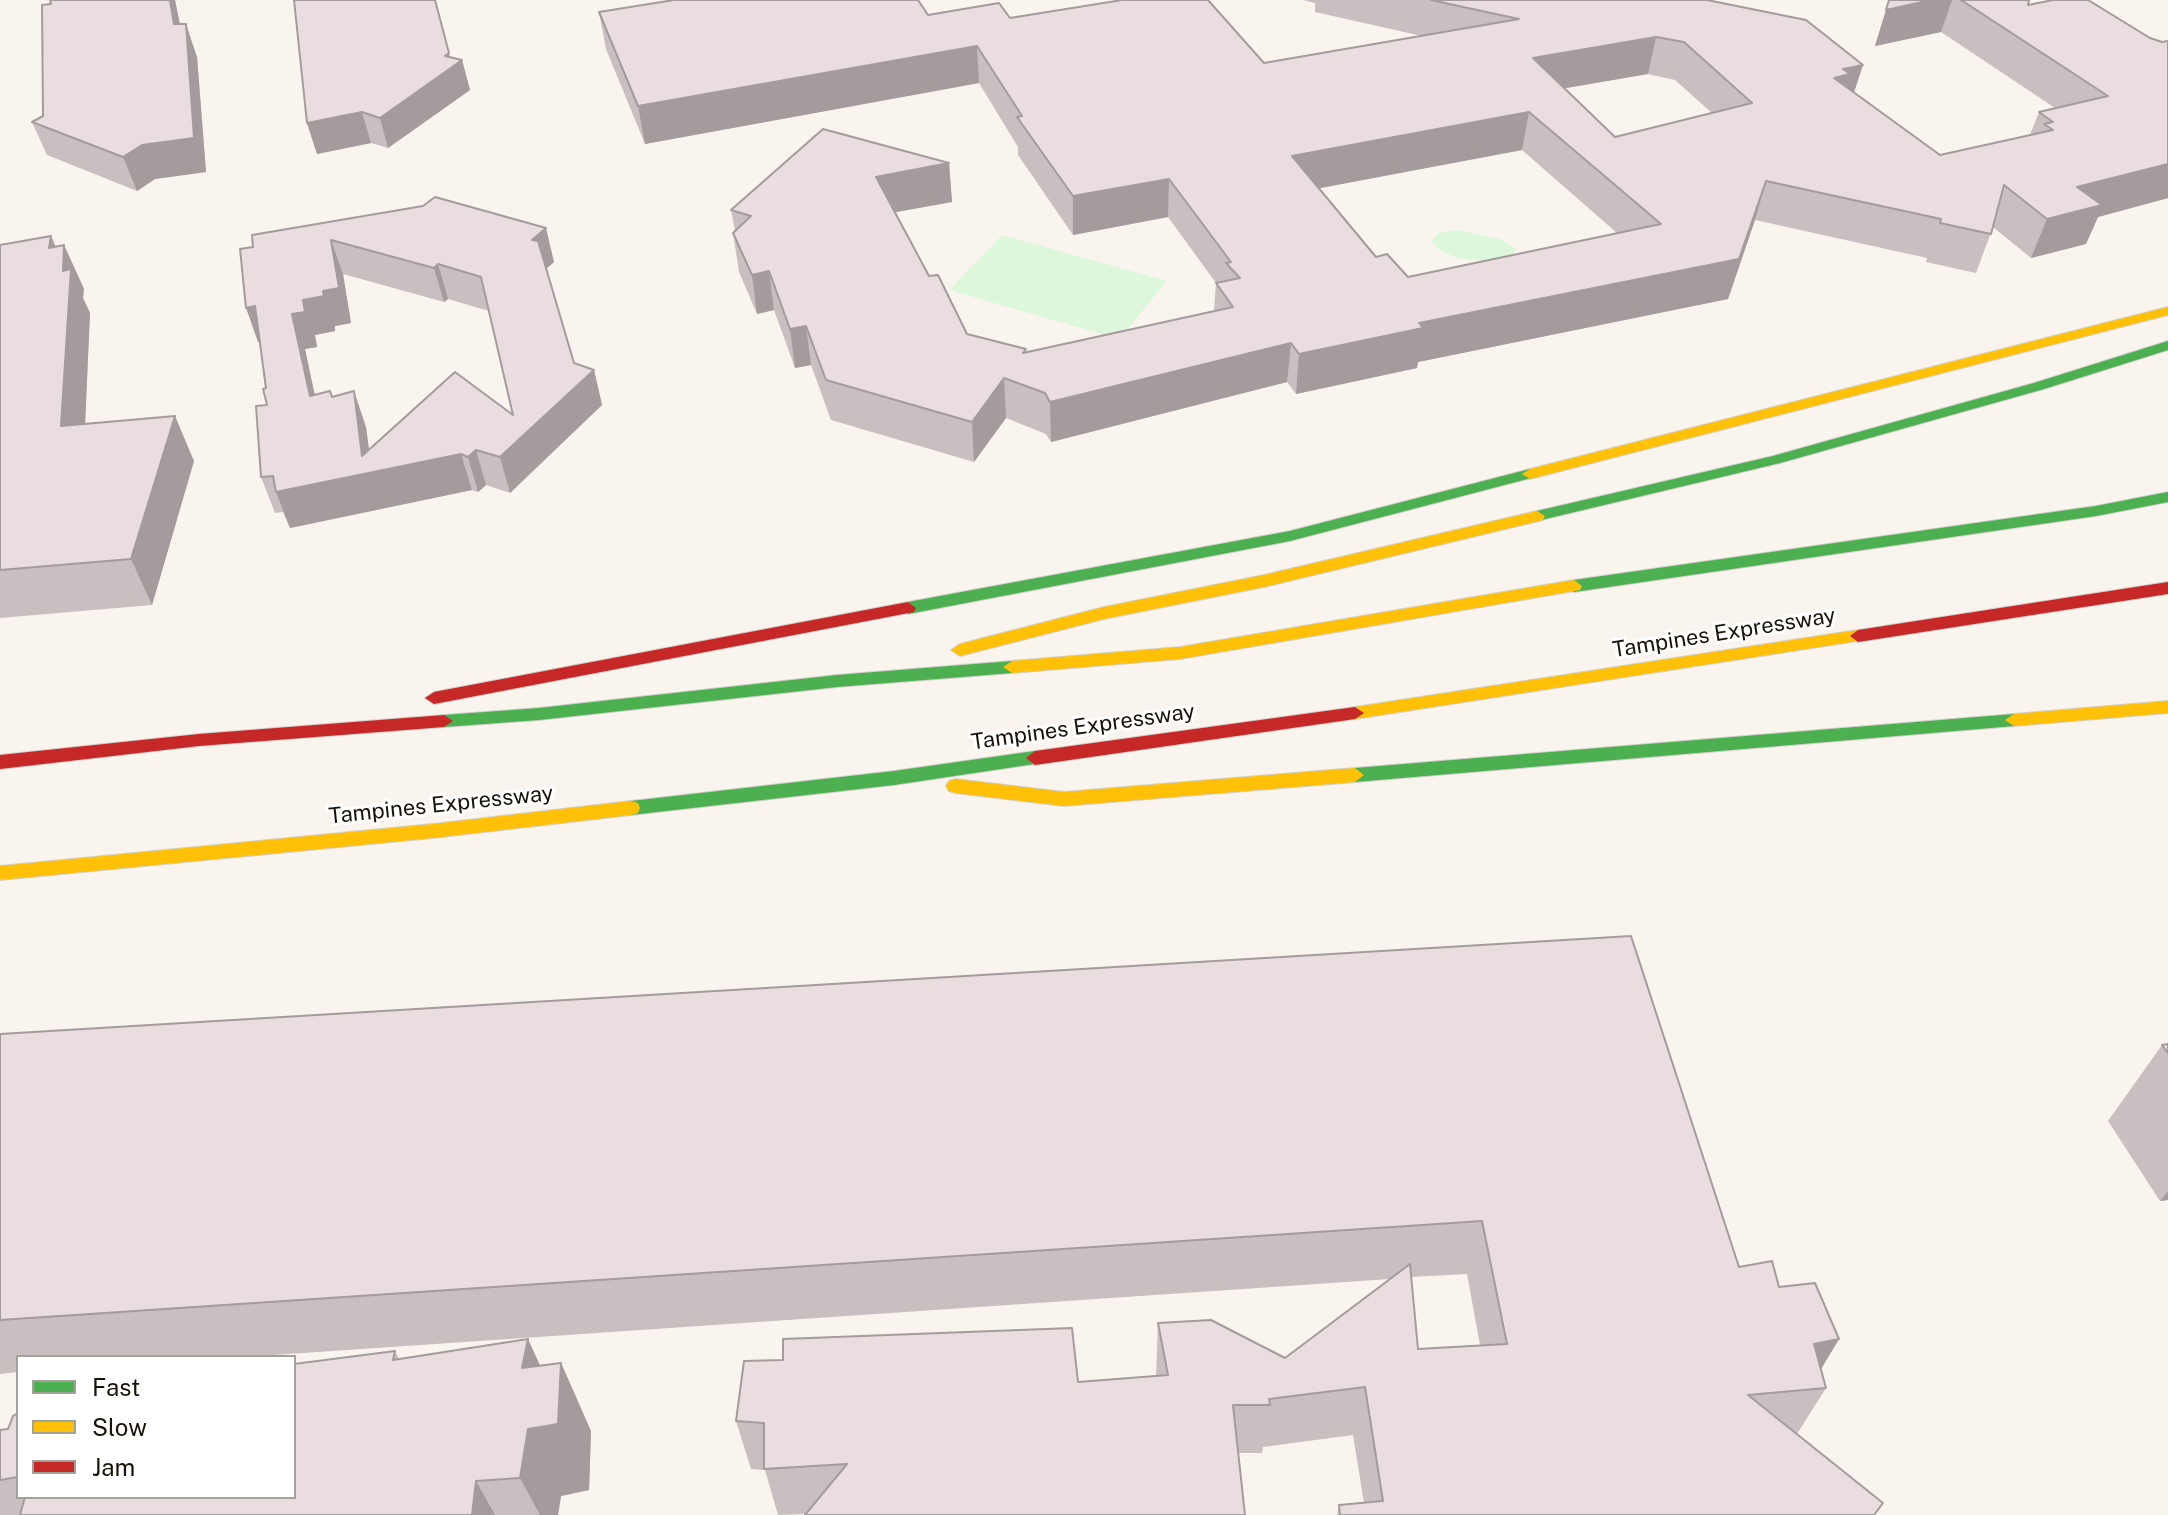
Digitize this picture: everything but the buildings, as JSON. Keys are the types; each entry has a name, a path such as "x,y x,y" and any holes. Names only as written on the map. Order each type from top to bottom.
{"highway":[{"path":"418,700 1290,536 2168,311"},
{"path":"2147,351 2168,333"},
{"path":"837,681 1104,613 1264,581 1775,460 2039,386 2168,345"},
{"path":"1948,393 2039,386"},
{"path":"1797,405 1918,395"},
{"path":"0,762 199,740 539,714 837,681 1180,653 1574,586 2080,514 2168,497"},
{"name":"Tampines Expressway","path":"0,873 448,829 894,778 1486,694 2168,588"},
{"path":"199,740 386,706"},
{"path":"894,778 1064,799 2168,707"}],"green space":[{"path":"1457,230 1501,239 1516,249 1512,256 1497,262 1457,258 1438,249 1431,241 1438,233"},
{"path":"1002,235 1167,281 1119,339 949,290"}],"traffic: fast":[{"path":"1537,516 1775,460 2039,386 2168,345"},
{"path":"908,608 1290,536 1530,474"},
{"path":"1574,586 2096,511 2168,497"},
{"path":"444,721 539,714 837,681 1012,667"},
{"path":"1355,775 2014,720"},
{"path":"631,808 894,778 1035,758"}],"traffic: slow":[{"path":"1530,474 2168,311"},
{"path":"960,650 1104,613 1264,581 1537,516"},
{"path":"1012,667 1180,653 1574,586"},
{"path":"1355,713 1858,636"},
{"path":"2014,720 2168,707"},
{"path":"955,786 1064,799 1355,775"},
{"path":"0,873 433,831 631,808"}],"traffic: jam":[{"path":"1858,636 2168,588"},
{"path":"434,698 908,608"},
{"path":"1035,758 1355,713"},
{"path":"0,762 199,740 444,721"}]}
